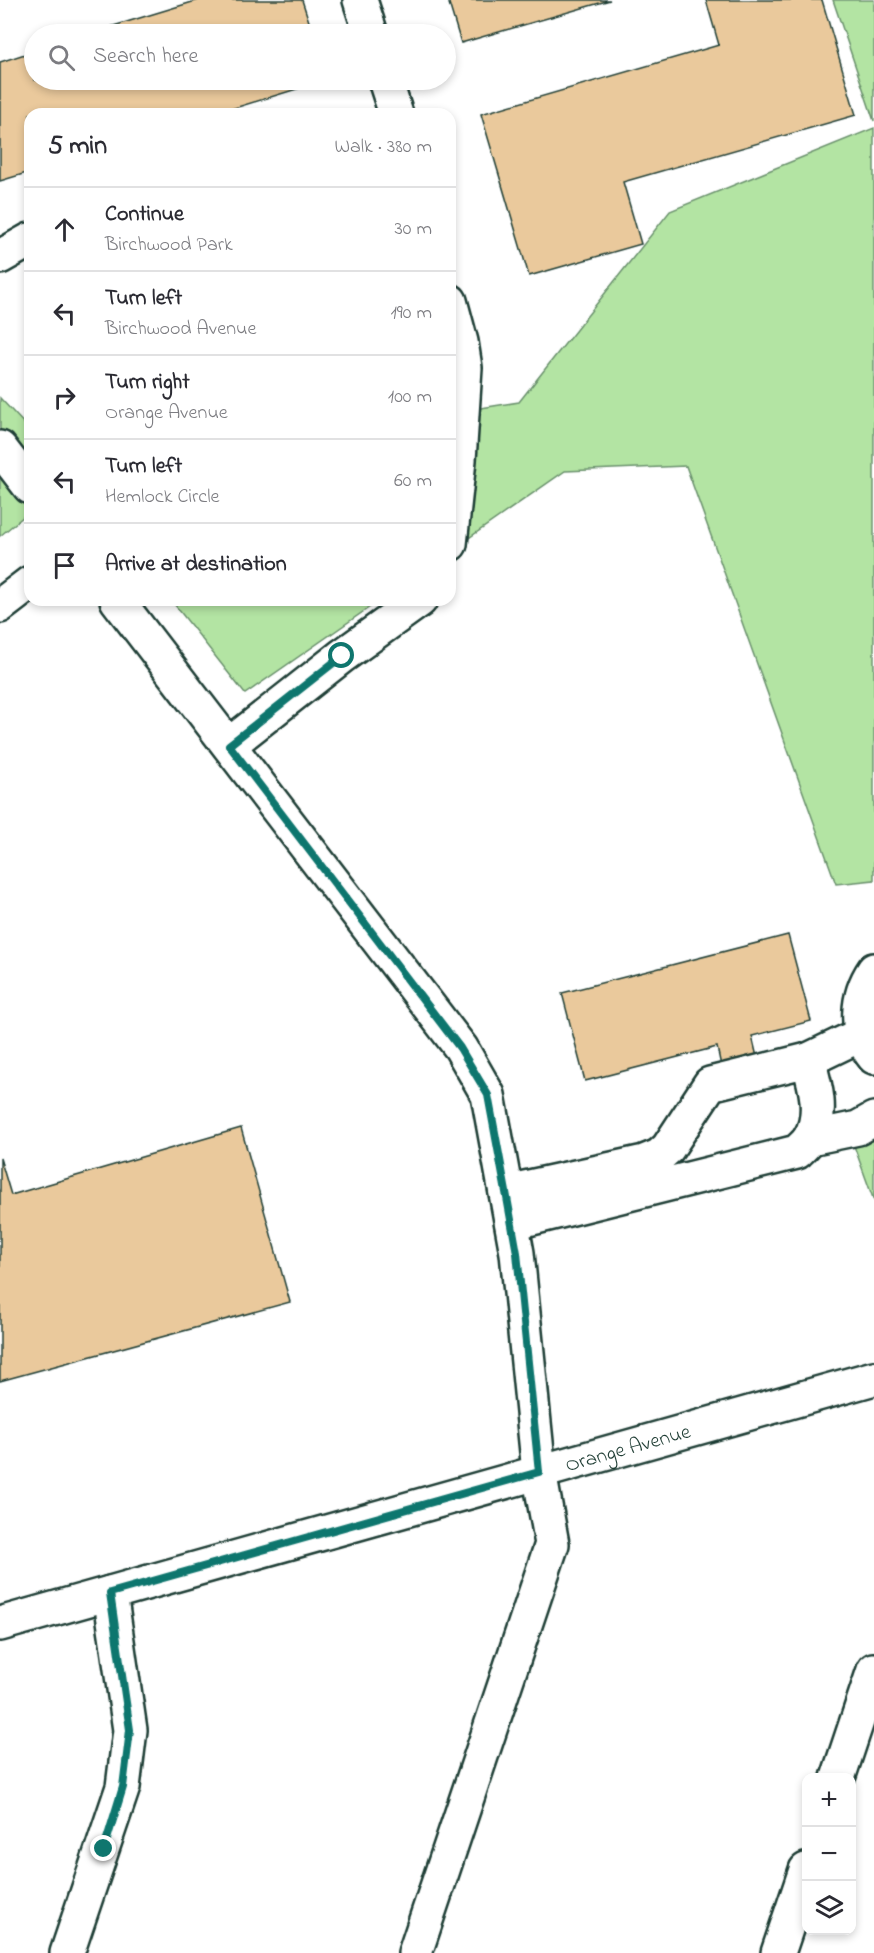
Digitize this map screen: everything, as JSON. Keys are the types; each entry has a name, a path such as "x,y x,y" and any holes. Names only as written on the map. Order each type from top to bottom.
{"street":[{"path":"360,0 368,24"},
{"path":"388,90 394,108"},
{"path":"0,256 24,243"},
{"path":"456,323 465,368 456,488"},
{"path":"0,448 24,479"},
{"path":"0,606 24,588"},
{"path":"122,606 460,1048 488,1095 517,1253 539,1472 552,1544 415,1953"},
{"path":"229,745 342,656 412,606"},
{"path":"509,1207 659,1156 668,1148 710,1084 868,1046 859,1009 864,984 874,970"},
{"path":"509,1207 797,1152 810,1138 818,1113 816,1088 808,1060"},
{"path":"810,1138 858,1128 874,1119"},
{"name":"Orange Avenue","path":"0,1624 874,1378"},
{"path":"67,1953 123,1787 130,1730 110,1593"},
{"path":"840,1773 874,1670"},
{"path":"778,1953 803,1881"}],"green space":[{"path":"833,0 874,0 874,121"},
{"path":"874,128 874,880 836,884 686,466 565,471 456,547 456,412 519,402 670,211"},
{"path":"0,398 24,424 24,516 0,536"},
{"path":"176,606 371,606 245,694"},
{"path":"874,1137 874,1201 853,1143"}],"building":[{"path":"199,0 302,0 310,24 120,24"},
{"path":"448,0 610,0 461,43"},
{"path":"706,0 822,0 856,115 623,182 641,244 529,276 481,114 719,45"},
{"path":"24,54 24,90 293,90 235,108 24,108 24,174 0,181 0,62"},
{"path":"788,935 811,1021 752,1036 757,1057 721,1066 717,1047 585,1081 562,993"},
{"path":"241,1128 290,1302 0,1381 0,1158 11,1195"}],"route":[{"path":"104,1849 123,1787 130,1730 110,1593 539,1472 517,1253 488,1095 460,1048 229,745 342,656"}]}
